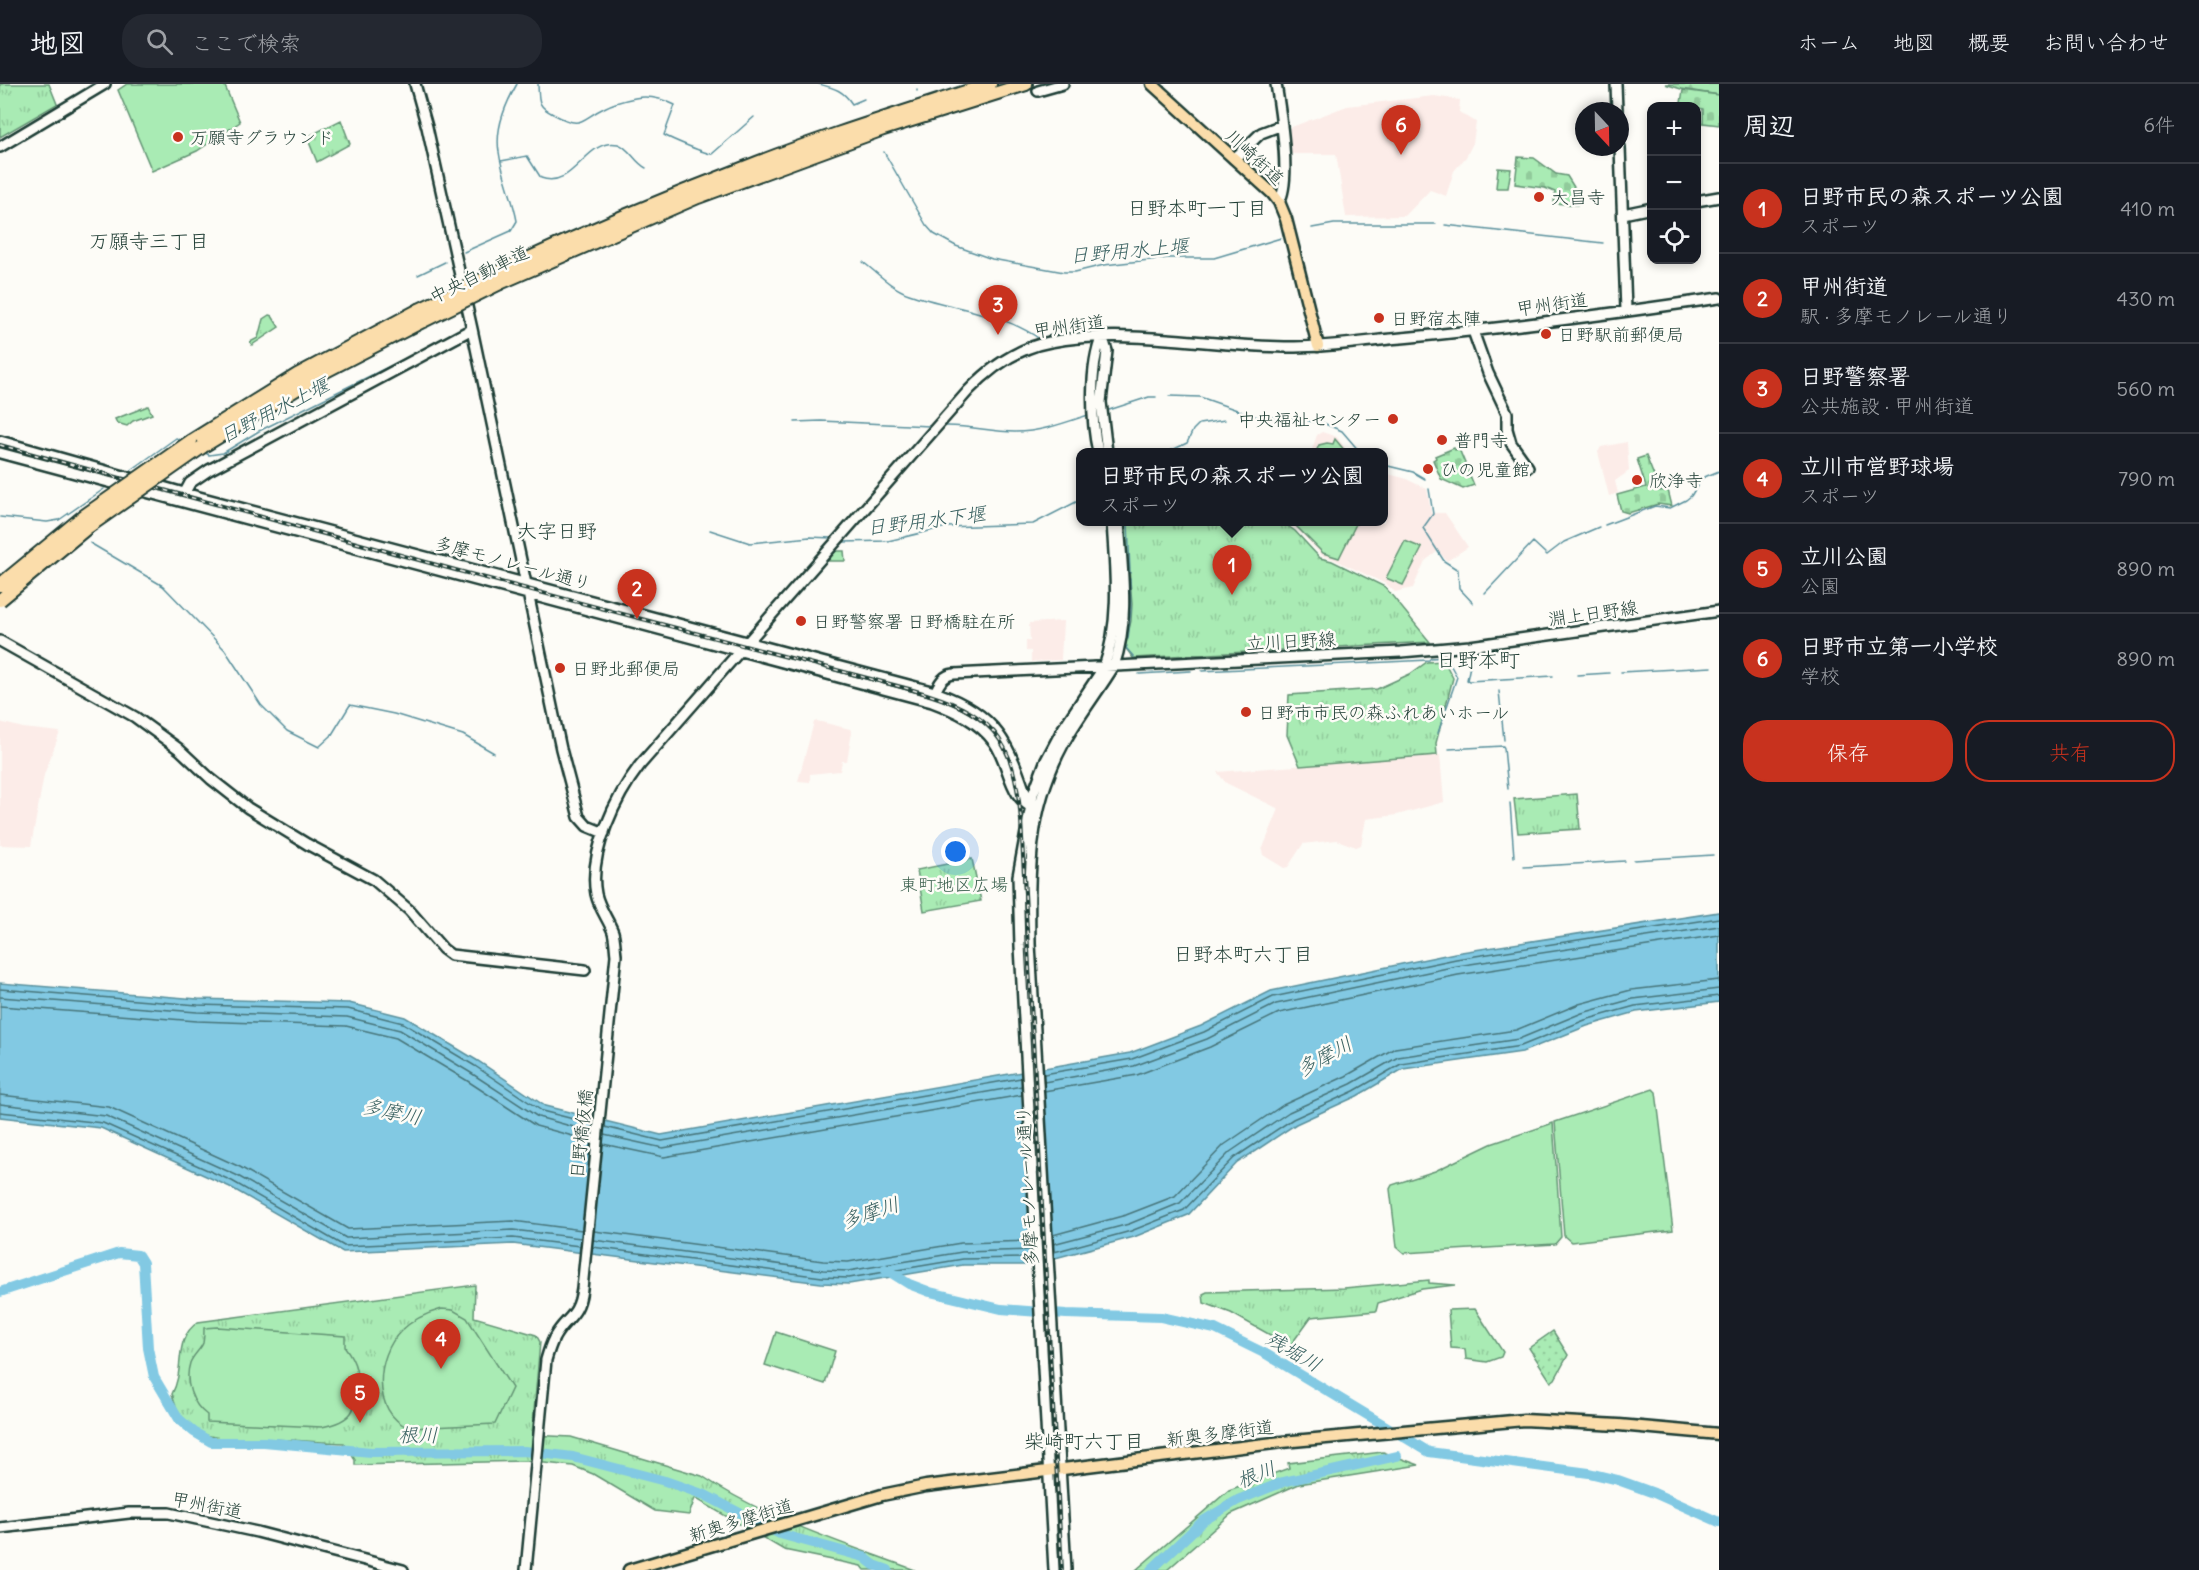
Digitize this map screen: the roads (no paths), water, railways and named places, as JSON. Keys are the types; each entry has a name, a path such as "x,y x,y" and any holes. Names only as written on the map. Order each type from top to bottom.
{"highway":[{"name":"中央自動車道","path":"0,585 84,516 197,444 421,316 566,241 745,167 847,130 990,84"},
{"name":"中央自動車道","path":"498,278 729,185 883,129 1026,84"},
{"name":"中央自動車道","path":"0,600 88,527 197,444"}],"main road":[{"path":"0,147 105,84"},
{"path":"415,84 427,127 472,329 554,724 578,814 587,826 604,833"},
{"path":"1038,92 1063,84"},
{"name":"川崎街道","path":"1152,84 1272,193 1279,202 1286,219 1318,346"},
{"path":"1276,84 1282,125 1285,188 1279,202"},
{"path":"1616,84 1617,102"},
{"path":"1234,159 1261,133 1282,125"},
{"path":"1620,156 1626,310"},
{"path":"1701,200 1719,197"},
{"path":"1623,214 1647,209"},
{"name":"甲州街道","path":"596,864 604,833 617,801 633,774 739,650 983,375 1007,358 1037,345 1102,336 1257,346 1318,346 1473,331 1719,297"},
{"path":"182,498 190,483 209,470 472,329"},
{"path":"1473,331 1488,373 1507,413 1507,429 1511,442 1528,467"},
{"path":"1097,448 1093,402 1096,349 1102,336"},
{"path":"1102,336 1107,351 1101,402 1106,448"},
{"name":"多摩モノレール通り","path":"0,441 129,477 182,498 526,588 747,642 934,697 983,729 999,750 1015,791 1034,809"},
{"name":"多摩モノレール通り","path":"0,453 150,494 182,498"},
{"path":"129,477 154,487 155,489 150,494"},
{"path":"1034,809 1063,746 1109,666 1115,618 1112,526"},
{"path":"1034,809 1039,780 1062,730 1118,654 1124,618 1119,526"},
{"name":"多摩モノレール通り","path":"526,588 739,650 934,697 956,700 975,710 992,724 1008,746 1034,809 1025,945 1040,1337 1054,1570"},
{"name":"淵上日野線","path":"1470,646 1719,611"},
{"path":"0,641 135,717 179,749 211,779 248,808 307,844 374,880 409,909 451,956 585,970"},
{"name":"立川日野線","path":"934,697 942,680 949,675 1401,652 1470,646"},
{"path":"1018,774 1026,780 1039,780"},
{"name":"日野橋仮橋","path":"525,1570 546,1360 554,1337 580,1304 616,955 614,935 596,892 596,864"},
{"name":"多摩モノレール通り","path":"1025,945 1066,1570"},
{"name":"新奥多摩街道","path":"629,1570 875,1497 926,1486 1060,1469 1263,1444 1524,1419 1719,1434"},
{"name":"甲州街道","path":"0,1528 129,1513 169,1513 193,1516 403,1570"}],"water":[{"name":"多摩川","path":"1719,912 1719,1002 1636,1012 1587,1026 1522,1052 1403,1069 1357,1096 1296,1124 1237,1163 1188,1215 1134,1237 1029,1265 963,1265 849,1284 821,1283 513,1244 343,1252 230,1187 101,1128 0,1117 0,983 198,999 349,1003 405,1017 478,1061 545,1106 661,1135 1130,1053 1201,1026 1271,991 1455,953"}],"waterway":[{"path":"0,141 95,84"},
{"name":"日野用水上堰","path":"464,252 511,231 517,221 498,143 502,116 517,84"},
{"path":"538,84 541,105 570,122 580,122 596,112 623,101 640,97 661,99 675,105 664,135 712,154 754,117"},
{"name":"日野用水上堰","path":"819,84 838,90 852,104 864,99"},
{"path":"501,161 527,156 541,178 552,180 571,171 597,148 607,144 618,144 646,168"},
{"name":"日野用水上堰","path":"884,152 926,225 934,234 956,246 992,259 1075,272 1104,265 1168,258 1214,258 1281,238"},
{"name":"日野用水上堰","path":"1312,228 1334,224 1436,224"},
{"name":"日野用水上堰","path":"1445,225 1603,243"},
{"name":"日野用水上堰","path":"418,275 445,262"},
{"path":"863,262 885,280 909,294 994,317 1041,340"},
{"name":"日野用水上堰","path":"204,452 209,455 223,453 259,431 402,360"},
{"name":"日野用水下堰","path":"1169,396 1200,397 1257,417 1282,417 1323,423 1342,431 1357,448"},
{"name":"日野用水下堰","path":"1106,411 1149,397 1156,397"},
{"name":"日野用水下堰","path":"944,426 1024,432 1088,415"},
{"name":"日野用水下堰","path":"1176,448 1187,443 1193,430 1199,424 1225,420"},
{"name":"日野用水下堰","path":"795,422 930,426"},
{"name":"日野用水上堰","path":"130,471 176,438 181,441"},
{"name":"日野用水下堰","path":"1388,466 1413,472 1425,479"},
{"path":"1605,525 1655,506 1670,508 1691,496 1702,478 1719,471"},
{"name":"根川","path":"0,517 47,522 59,520 104,489"},
{"name":"日野用水下堰","path":"1429,489 1433,514 1423,528 1444,561 1458,570 1459,588 1473,603"},
{"name":"日野用水下堰","path":"842,542 888,541 946,527 1033,524 1076,502"},
{"path":"1128,526 1130,573"},
{"path":"1485,593 1533,542 1547,555 1564,542 1599,527"},
{"name":"日野用水下堰","path":"710,530 750,543 810,537 831,538"},
{"name":"日野用水下堰","path":"90,543 163,586 225,650 261,705 287,731 319,747 331,736 350,705 394,714 463,735 494,753"},
{"path":"1128,639 1131,610 1130,579"},
{"path":"1127,646 1126,648 1134,657"},
{"name":"日野用水下堰","path":"1472,656 1467,680 1469,681 1553,676"},
{"path":"1202,671 1429,660 1446,657 1457,677 1438,733"},
{"path":"1621,672 1712,667"},
{"path":"1139,674 1191,671"},
{"path":"1577,675 1609,673"},
{"name":"日野用水下堰","path":"1499,691 1504,740"},
{"path":"1449,749 1503,746 1508,789"},
{"name":"日野用水下堰","path":"1510,803 1514,857"},
{"name":"日野用水下堰","path":"1634,860 1713,855"},
{"name":"日野用水下堰","path":"1524,867 1625,861"},
{"name":"根川","path":"0,1292 119,1253 138,1255 143,1263 148,1348 154,1377 179,1419 194,1432 211,1442 264,1442 371,1452 524,1451 573,1457 665,1481 705,1495 780,1534 864,1557 874,1565 888,1570"},
{"name":"残堀川","path":"885,1269 909,1284 930,1292 1001,1309 1161,1317 1215,1329 1266,1354 1429,1452 1589,1473 1618,1480 1654,1493 1719,1522"},
{"name":"根川","path":"1151,1570 1203,1521 1238,1500 1283,1482 1397,1456"}],"railway":[{"path":"0,445 459,571 913,690 940,698 962,708 980,719 994,732 1005,748 1012,768 1018,791 1021,820 1062,1570"}],"place":[{"name":"万願寺グラウンド","path":"178,137"},
{"name":"日野市立第一小学校","path":"1401,155"},
{"name":"大昌寺","path":"1539,197"},
{"name":"日野宿本陣","path":"1379,318"},
{"name":"日野駅前郵便局","path":"1546,334"},
{"name":"日野警察署","path":"998,335"},
{"name":"中央福祉センター","path":"1393,419"},
{"name":"普門寺","path":"1442,440"},
{"name":"ひの児童館","path":"1428,469"},
{"name":"欣浄寺","path":"1637,480"},
{"name":"日野市民の森スポーツ公園","path":"1232,595"},
{"name":"甲州街道","path":"637,619"},
{"name":"日野警察署 日野橋駐在所","path":"801,621"},
{"name":"日野北郵便局","path":"560,668"},
{"name":"日野市市民の森ふれあいホール","path":"1246,712"},
{"name":"立川市営野球場","path":"441,1369"},
{"name":"立川公園","path":"360,1423"}],"district":[{"name":"日野本町一丁目","path":"1197,207"},
{"name":"万願寺三丁目","path":"149,240"},
{"name":"大字日野","path":"557,530"},
{"name":"日野本町","path":"1478,659"},
{"name":"日野本町六丁目","path":"1243,953"},
{"name":"柴崎町六丁目","path":"1084,1440"}],"park label":[{"name":"東町地区広場","path":"954,884"}]}
